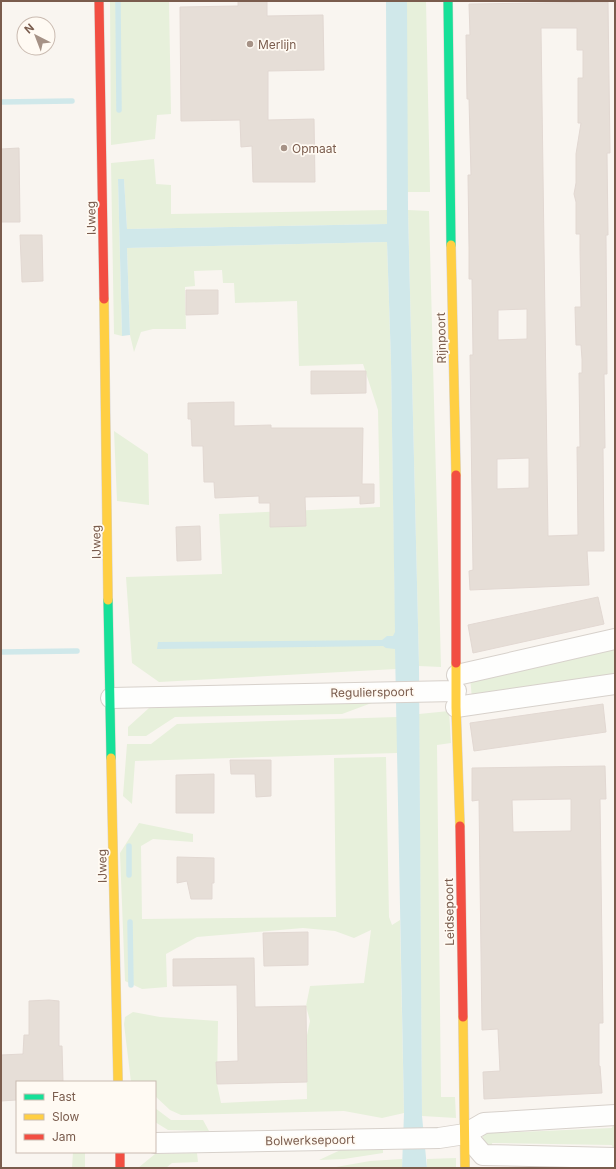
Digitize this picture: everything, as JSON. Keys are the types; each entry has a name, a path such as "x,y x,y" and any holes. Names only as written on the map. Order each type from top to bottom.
{"street":[{"name":"IJweg","path":"100,1 110,698 118,1081"},
{"name":"Rijnpoort","path":"448,1 450,202 456,449 452,691"},
{"name":"Regulierspoort","path":"452,691 615,639"},
{"name":"Regulierspoort","path":"110,698 452,691 615,684"},
{"name":"Leidsepoort","path":"452,691 460,820 465,1168"},
{"name":"Bolwerksepoort","path":"156,1143 439,1138 465,1134 484,1123 615,1115"},
{"path":"465,1134 483,1155 615,1158"},
{"path":"120,1153 120,1168"}],"green space":[{"path":"110,1 169,1 171,114 157,115 155,139 111,145"},
{"path":"407,1 426,1 430,192 407,192"},
{"path":"154,159 156,184 171,185 171,214 387,210 387,224 127,229 124,179 118,179 122,336 114,334 111,163"},
{"path":"408,210 429,211 441,667 419,666"},
{"path":"387,242 391,362 396,669 159,682 132,663 126,577 222,574 219,514 380,507 378,410 363,364 299,366 297,301 235,303 234,283 223,283 222,270 194,271 195,286 185,287 186,329 153,329 141,332 134,352 130,335 127,248"},
{"path":"114,431 148,454 149,505 117,501"},
{"path":"615,647 615,679 601,676 479,693 479,698 472,699 470,677 488,678 605,652"},
{"path":"377,701 342,714 175,717 146,736 128,736 128,727 149,708"},
{"path":"449,711 451,743 437,745 441,1097 455,1097 456,1118 422,1116 419,714"},
{"path":"397,717 397,753 135,761 132,804 123,796 127,744 151,744 177,724"},
{"path":"386,757 389,917 392,925 400,920 404,1113 382,1118 344,1111 181,1115 170,1110 156,1097 156,1081 131,1081 124,1024 125,1017 133,1012 160,1017 218,1021 217,1084 221,1103 307,1099 306,1040 310,1021 306,1006 310,986 364,983 371,930 354,938 335,931 303,928 197,937 166,954 167,987 142,989 125,981 120,853 139,823 193,834 193,842 153,839 141,846 142,919 336,917 334,758"},
{"path":"156,1109 171,1120 203,1120 209,1131 168,1130 156,1123"},
{"path":"614,1120 615,1153 612,1145 492,1143 493,1149 483,1146 483,1136 487,1128 496,1128 497,1133 612,1128"},
{"path":"383,1146 383,1153 344,1159 319,1160 347,1147"},
{"path":"73,1153 85,1153 85,1168 72,1168"},
{"path":"197,1153 198,1162 172,1163 166,1168 138,1168 155,1154"},
{"path":"456,1158 456,1168 427,1168 427,1159"},
{"path":"402,1159 402,1168 270,1168 336,1167 370,1161"}],"water":[{"path":"386,1 407,1 408,210 419,666 422,1116 427,1168 402,1168 404,1113 395,649 386,648 383,646 157,649 158,642 382,640 387,636 393,636 395,632 391,362 387,242 127,248 130,335 122,336 118,179 124,179 127,229 387,224"}],"building":[{"path":"238,1 267,1 267,16 323,15 324,70 268,71 268,120 314,119 315,182 253,182 252,146 241,147 240,120 181,121 180,7 238,6"},
{"path":"608,2 610,153 607,153 607,374 604,374 605,448 603,448 604,551 587,551 589,585 470,590 469,571 473,570 470,355 473,355 472,279 469,279 468,175 471,175 469,99 467,99 466,35 470,35 469,4","holes":["541,28 577,28 577,50 583,50 583,78 578,78 578,123 581,123 576,154 576,183 574,194 576,202 576,234 580,234 581,307 575,307 576,345 581,345 582,359 582,373 579,373 580,447 577,447 578,535 548,536","527,309 527,339 498,340 498,310","529,458 529,488 497,489 497,459"]},
{"path":"19,148 20,222 1,222 1,149"},
{"path":"20,235 42,235 43,281 22,282"},
{"path":"186,290 218,290 218,314 186,315"},
{"path":"311,371 366,371 366,393 311,394"},
{"path":"234,402 234,426 271,425 271,428 363,428 362,484 374,484 374,503 360,504 360,496 305,497 306,526 270,527 270,503 259,503 259,496 215,498 214,482 204,482 203,446 192,446 191,419 188,419 188,403"},
{"path":"200,526 201,560 177,561 176,527"},
{"path":"598,597 604,624 473,653 468,625"},
{"path":"603,704 606,732 474,751 470,723"},
{"path":"230,760 271,760 271,796 256,797 255,774 231,774"},
{"path":"605,766 606,799 600,799 603,1023 599,1023 599,1066 602,1093 484,1099 483,1072 500,1071 498,1029 482,1030 479,800 472,801 472,768","holes":["571,799 571,831 513,832 512,800"]},
{"path":"214,774 214,813 176,813 176,775"},
{"path":"177,857 214,858 214,883 212,883 212,899 191,899 187,881 177,883"},
{"path":"308,932 308,965 264,966 263,933"},
{"path":"254,958 255,1007 306,1006 307,1082 217,1084 216,1062 238,1061 237,985 173,986 173,959"},
{"path":"29,1001 59,1001 59,1046 62,1046 63,1081 16,1081 16,1100 1,1101 1,1055 23,1054 24,1035 29,1035"}],"waterway":[{"path":"118,1 119,110"},
{"path":"1,102 72,101"},
{"path":"1,652 77,651"},
{"path":"129,846 129,875"},
{"path":"130,922 131,985"}],"traffic: fast":[{"path":"448,1 451,245"},
{"path":"108,600 111,758"}],"traffic: slow":[{"path":"451,245 456,475"},
{"path":"104,299 108,600"},
{"path":"456,663 460,826"},
{"path":"111,758 118,1081"},
{"path":"463,1017 465,1168"}],"traffic: jam":[{"path":"99,1 104,299"},
{"path":"456,475 456,663"},
{"path":"460,826 463,1017"},
{"path":"120,1153 120,1168"}],"place":[{"name":"Merlijn","path":"250,44"},
{"name":"Opmaat","path":"284,148"}]}
